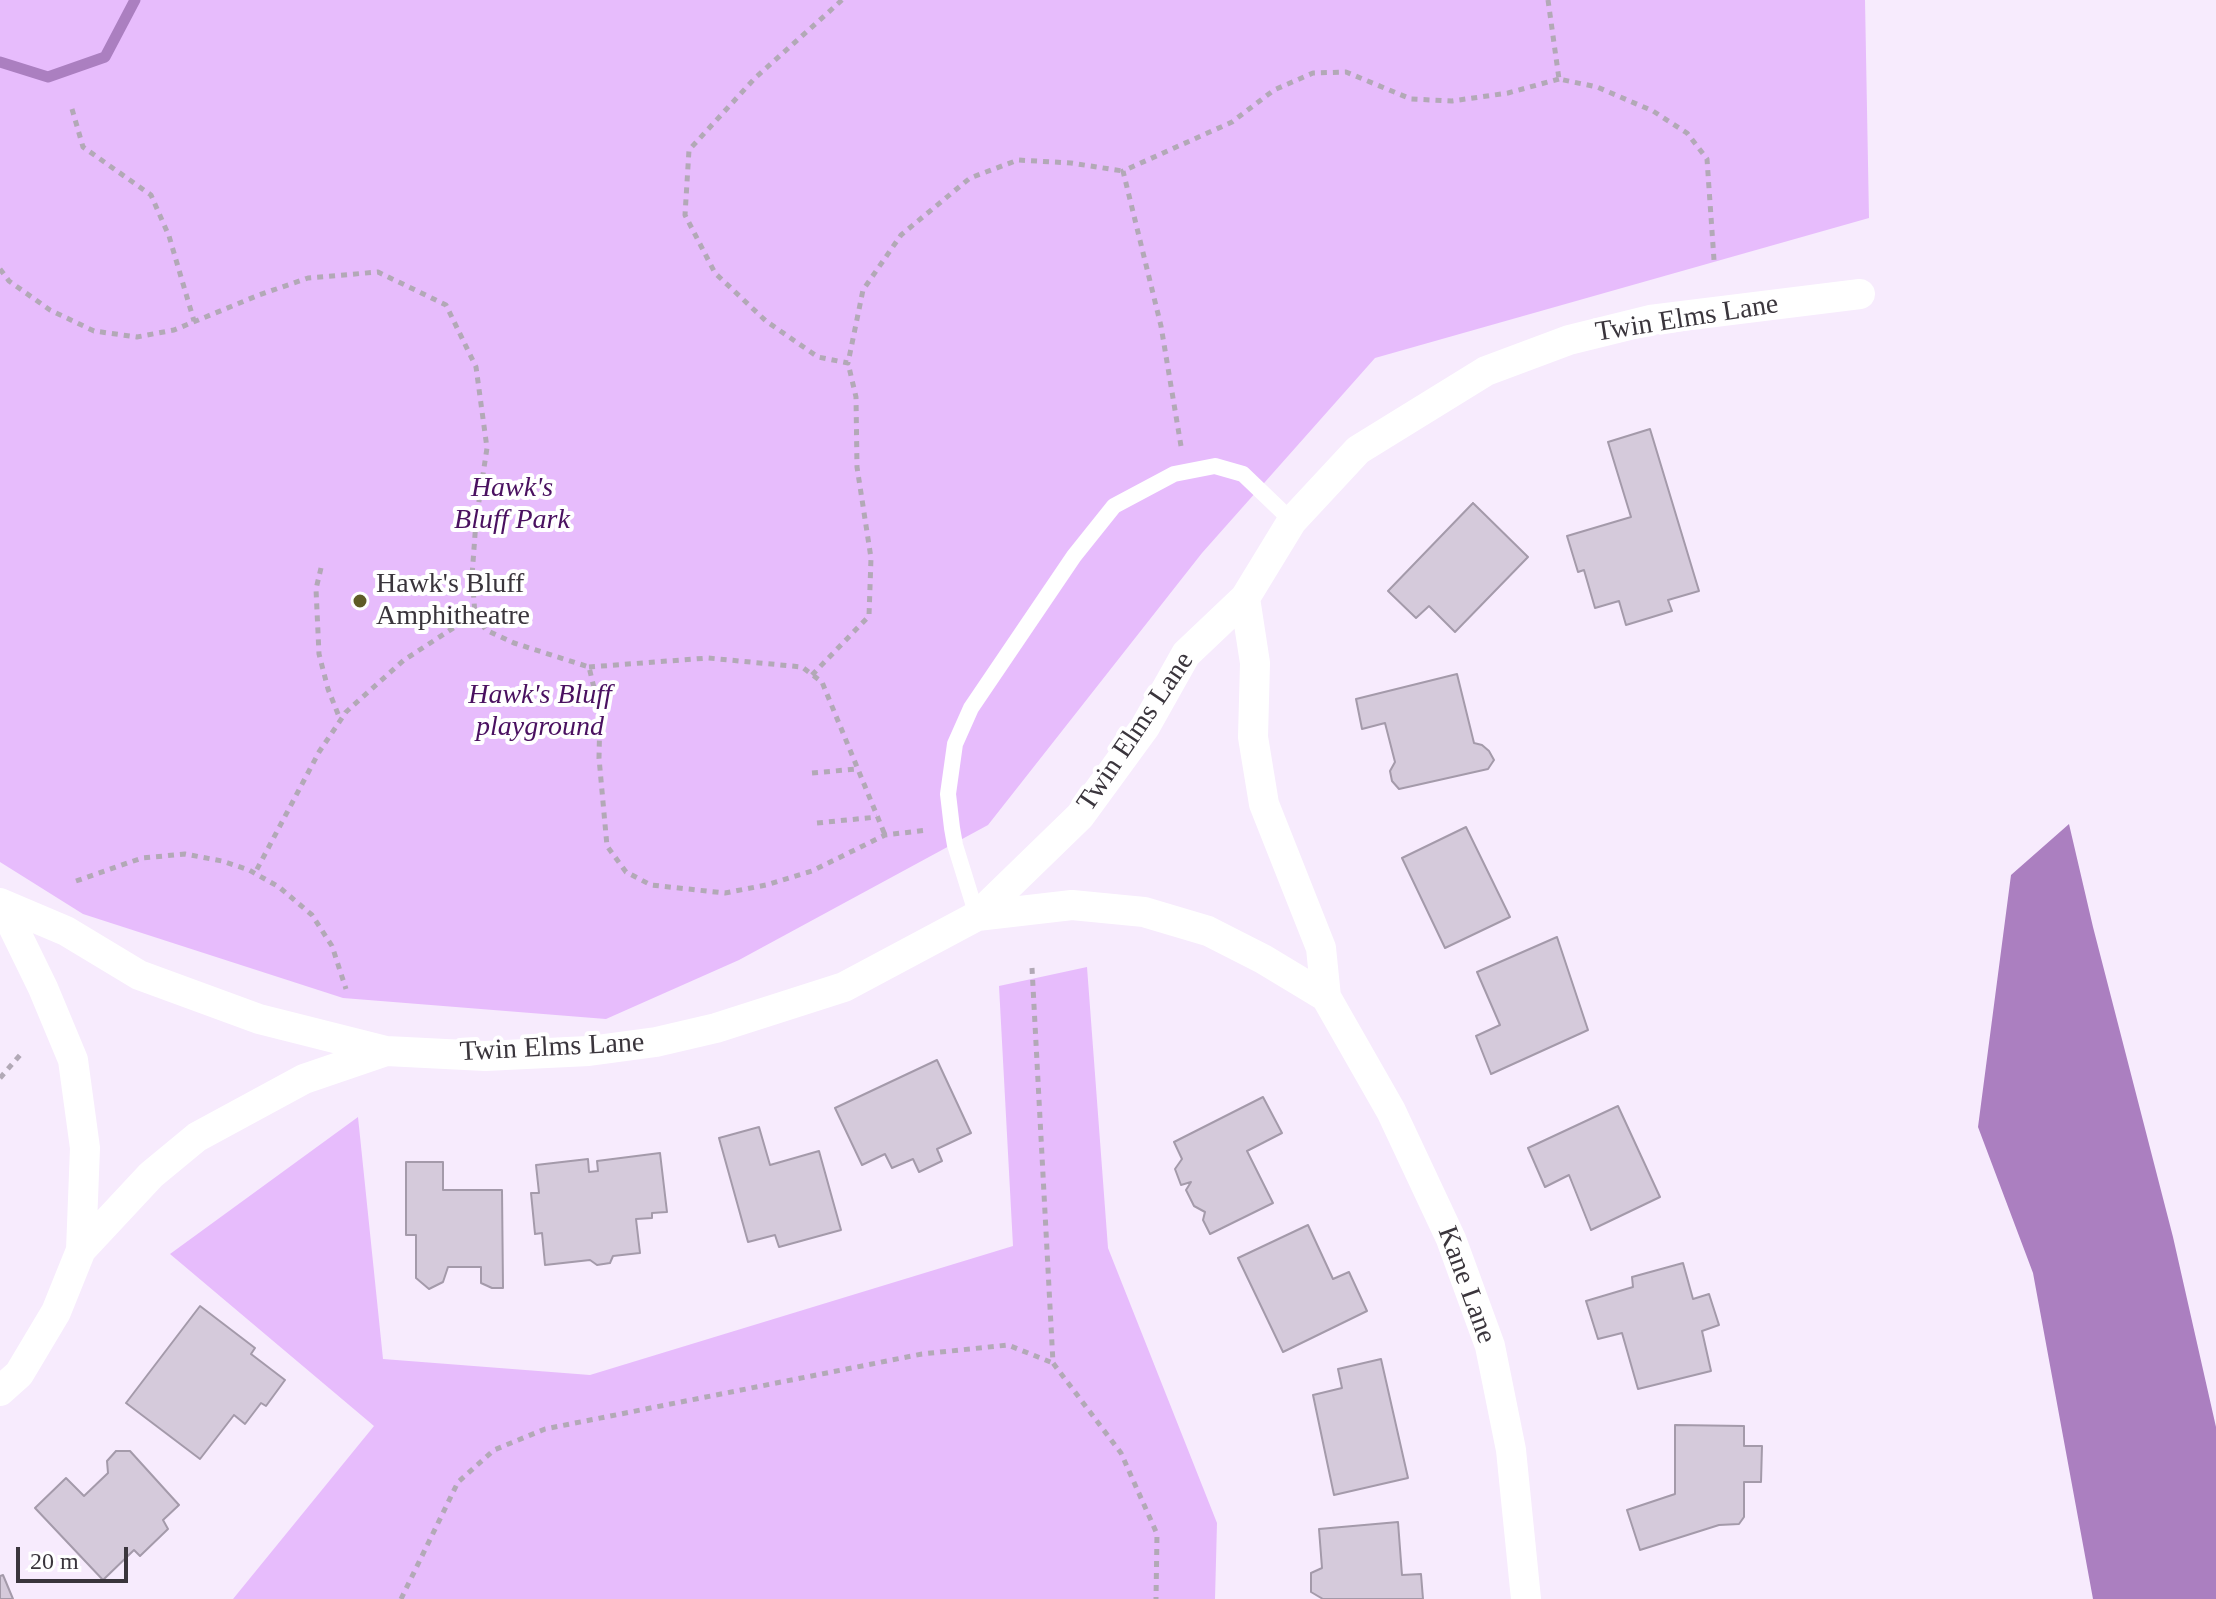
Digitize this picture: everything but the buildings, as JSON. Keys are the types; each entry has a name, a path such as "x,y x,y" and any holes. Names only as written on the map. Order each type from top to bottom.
{"street":[{"name":"Twin Elms Lane","path":"1,903 66,931 139,975 259,1019 386,1051 485,1056 589,1051 656,1042 716,1028 844,987 977,916 1080,816 1145,727 1186,654 1245,598 1292,521 1358,450 1486,371 1569,340 1650,320 1860,294"},
{"name":"Kane Lane","path":"1245,598 1255,663 1253,737 1264,804 1321,948 1326,997 1391,1111 1451,1239 1490,1346 1511,1450 1526,1599"},
{"path":"0,1391 19,1374 56,1312 81,1250 85,1148 73,1060 43,988 1,903"},
{"name":"Kane Lane","path":"977,916 1072,905 1144,912 1208,931 1263,959 1326,997"},
{"path":"81,1250 151,1175 197,1137 304,1079 386,1051"}],"lane":[{"path":"977,916 952,828 948,794 955,744 971,708 1074,556 1114,506 1174,474 1215,466 1243,474 1292,521"}],"path":[{"path":"842,0 755,78 689,150 685,215 715,273 766,321 818,357 848,363"},
{"path":"1548,0 1559,79"},
{"path":"812,675 869,616 871,558 857,467 856,397 848,363 863,290 901,235 970,178 1018,160 1071,163 1123,171 1232,122 1274,90 1313,73 1346,72 1411,99 1452,101 1508,93 1559,79 1611,93 1653,111 1687,133 1707,159 1714,260"},
{"path":"72,109 83,147 151,195 169,236 194,321"},
{"path":"1123,171 1161,326 1186,472"},
{"path":"0,269 9,281 50,310 94,331 137,337 174,330 308,278 378,272 446,305 476,367 487,448 472,576 475,614 486,630 514,643 589,667 708,658 802,667 822,682 885,835"},
{"path":"321,568 316,589 319,654 340,720"},
{"path":"255,873 319,752 340,720 404,660 475,614"},
{"path":"589,667 600,713 599,758 607,846 626,872 651,885 725,893 812,871 885,835 952,828"},
{"path":"812,773 857,769"},
{"path":"817,823 877,817"},
{"path":"76,881 142,858 185,854 222,861 255,873 279,887 312,915 332,946 346,989"},
{"path":"1032,968 1053,1363"},
{"path":"0,1078 21,1054"},
{"path":"401,1599 458,1482 494,1450 545,1429 922,1354 1008,1345 1053,1363 1121,1453 1157,1534 1156,1599"}],"green space":[{"name":"Hawk's Bluff Park","path":"0,0 1865,0 1869,218 1375,358 1202,553 988,825 739,960 606,1019 343,998 83,914 0,862"},
{"path":"1087,967 1108,1248 1217,1523 1215,1599 233,1599 374,1426 170,1254 358,1117 383,1359 590,1375 1013,1246 999,986"}],"shaded area":[{"path":"2069,824 2173,1237 2216,1427 2216,1599 2093,1599 2033,1273 1978,1127 2011,875"}],"waterway":[{"path":"0,62 48,77 105,57 135,0"}],"place":[{"name":"Hawk's Bluff Amphitheatre","path":"360,601"}],"park label":[{"name":"Hawk's Bluff playground","path":"540,712"}]}
